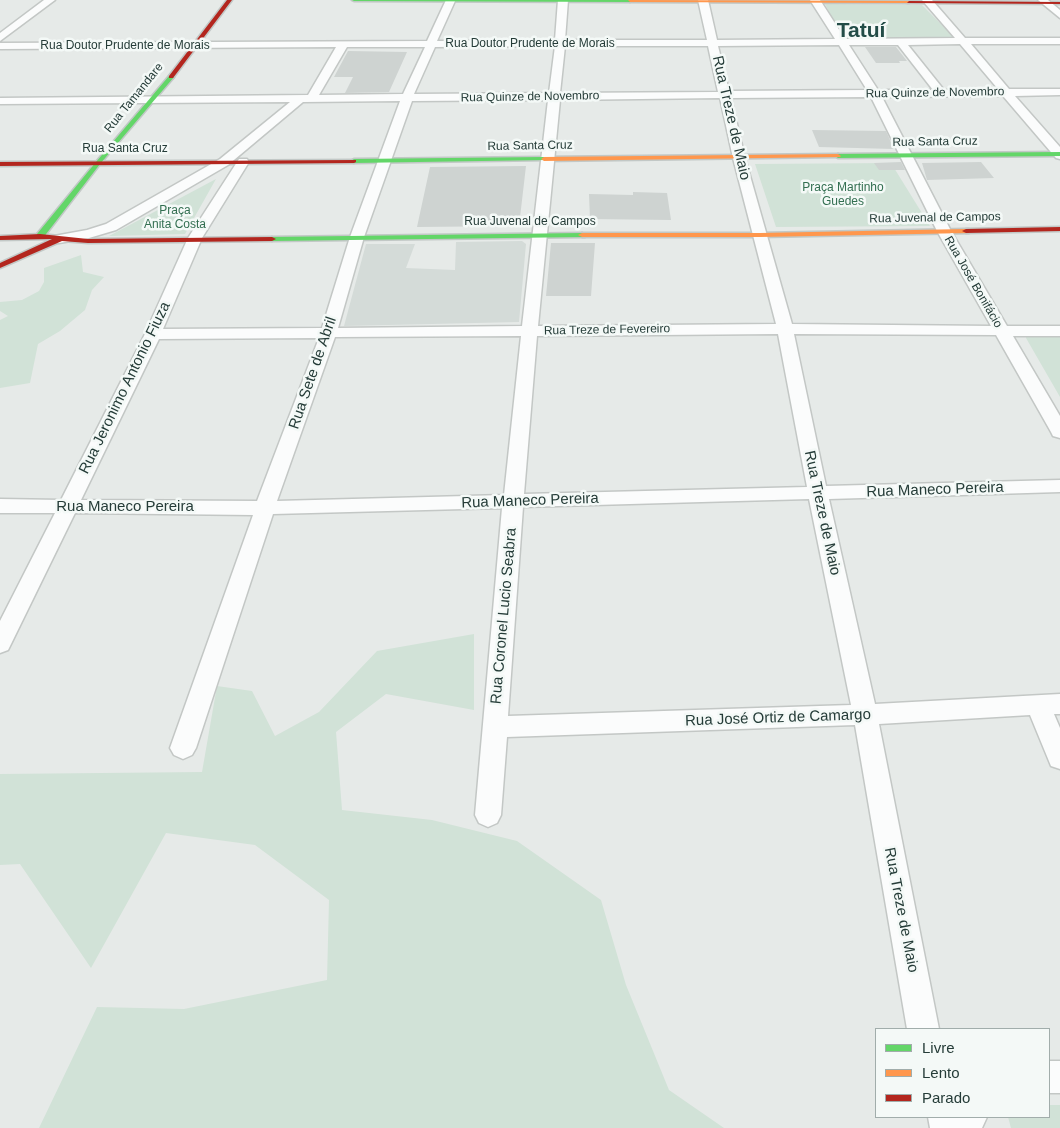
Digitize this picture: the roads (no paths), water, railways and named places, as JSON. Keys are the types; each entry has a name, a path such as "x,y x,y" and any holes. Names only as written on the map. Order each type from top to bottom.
{"main road":[{"name":"Rua Tamandare","path":"40,236 98,163 153,100 230,0"},
{"path":"354,0 1060,3"},
{"name":"Rua Santa Cruz","path":"0,164 384,162 1060,154"},
{"name":"Rua Juvenal de Campos","path":"0,238 40,236 88,241 195,238 760,235 1060,229"},
{"path":"0,266 59,239"}],"street":[{"path":"0,38 50,0"},
{"name":"Rua Sete de Abril","path":"182,748 265,508 328,334 357,237 407,98 450,0"},
{"name":"Rua Treze de Maio","path":"703,0 739,158 786,329 818,493 865,715 923,1028"},
{"name":"Rua Coronel Lucio Seabra","path":"488,815 513,502 563,1"},
{"name":"Rua José Bonifácio","path":"816,1 840,42 875,94 908,156 944,231 1060,432"},
{"path":"928,1 1005,93 1060,154"},
{"path":"1045,2 1060,15"},
{"name":"Rua Doutor Prudente de Morais","path":"0,46 560,45 1060,41"},
{"path":"898,42 937,93"},
{"path":"59,239 89,234 111,227 224,162 305,99 343,45"},
{"name":"Rua Quinze de Novembro","path":"0,102 1060,92"},
{"name":"Rua Jeronimo Antonio Fiuza","path":"0,644 154,334 195,238 243,162"},
{"name":"Rua Treze de Fevereiro","path":"154,334 786,329 1060,331"},
{"name":"Rua Maneco Pereira","path":"0,506 265,508 1060,486"},
{"path":"1049,705 1060,758"},
{"name":"Rua José Ortiz de Camargo","path":"495,727 865,715 1049,705"}],"district":[{"name":"Tatuí","path":"861,31"}],"park label":[{"name":"Praça Martinho Guedes","path":"843,195"},
{"name":"Praça Anita Costa","path":"175,218"}]}
